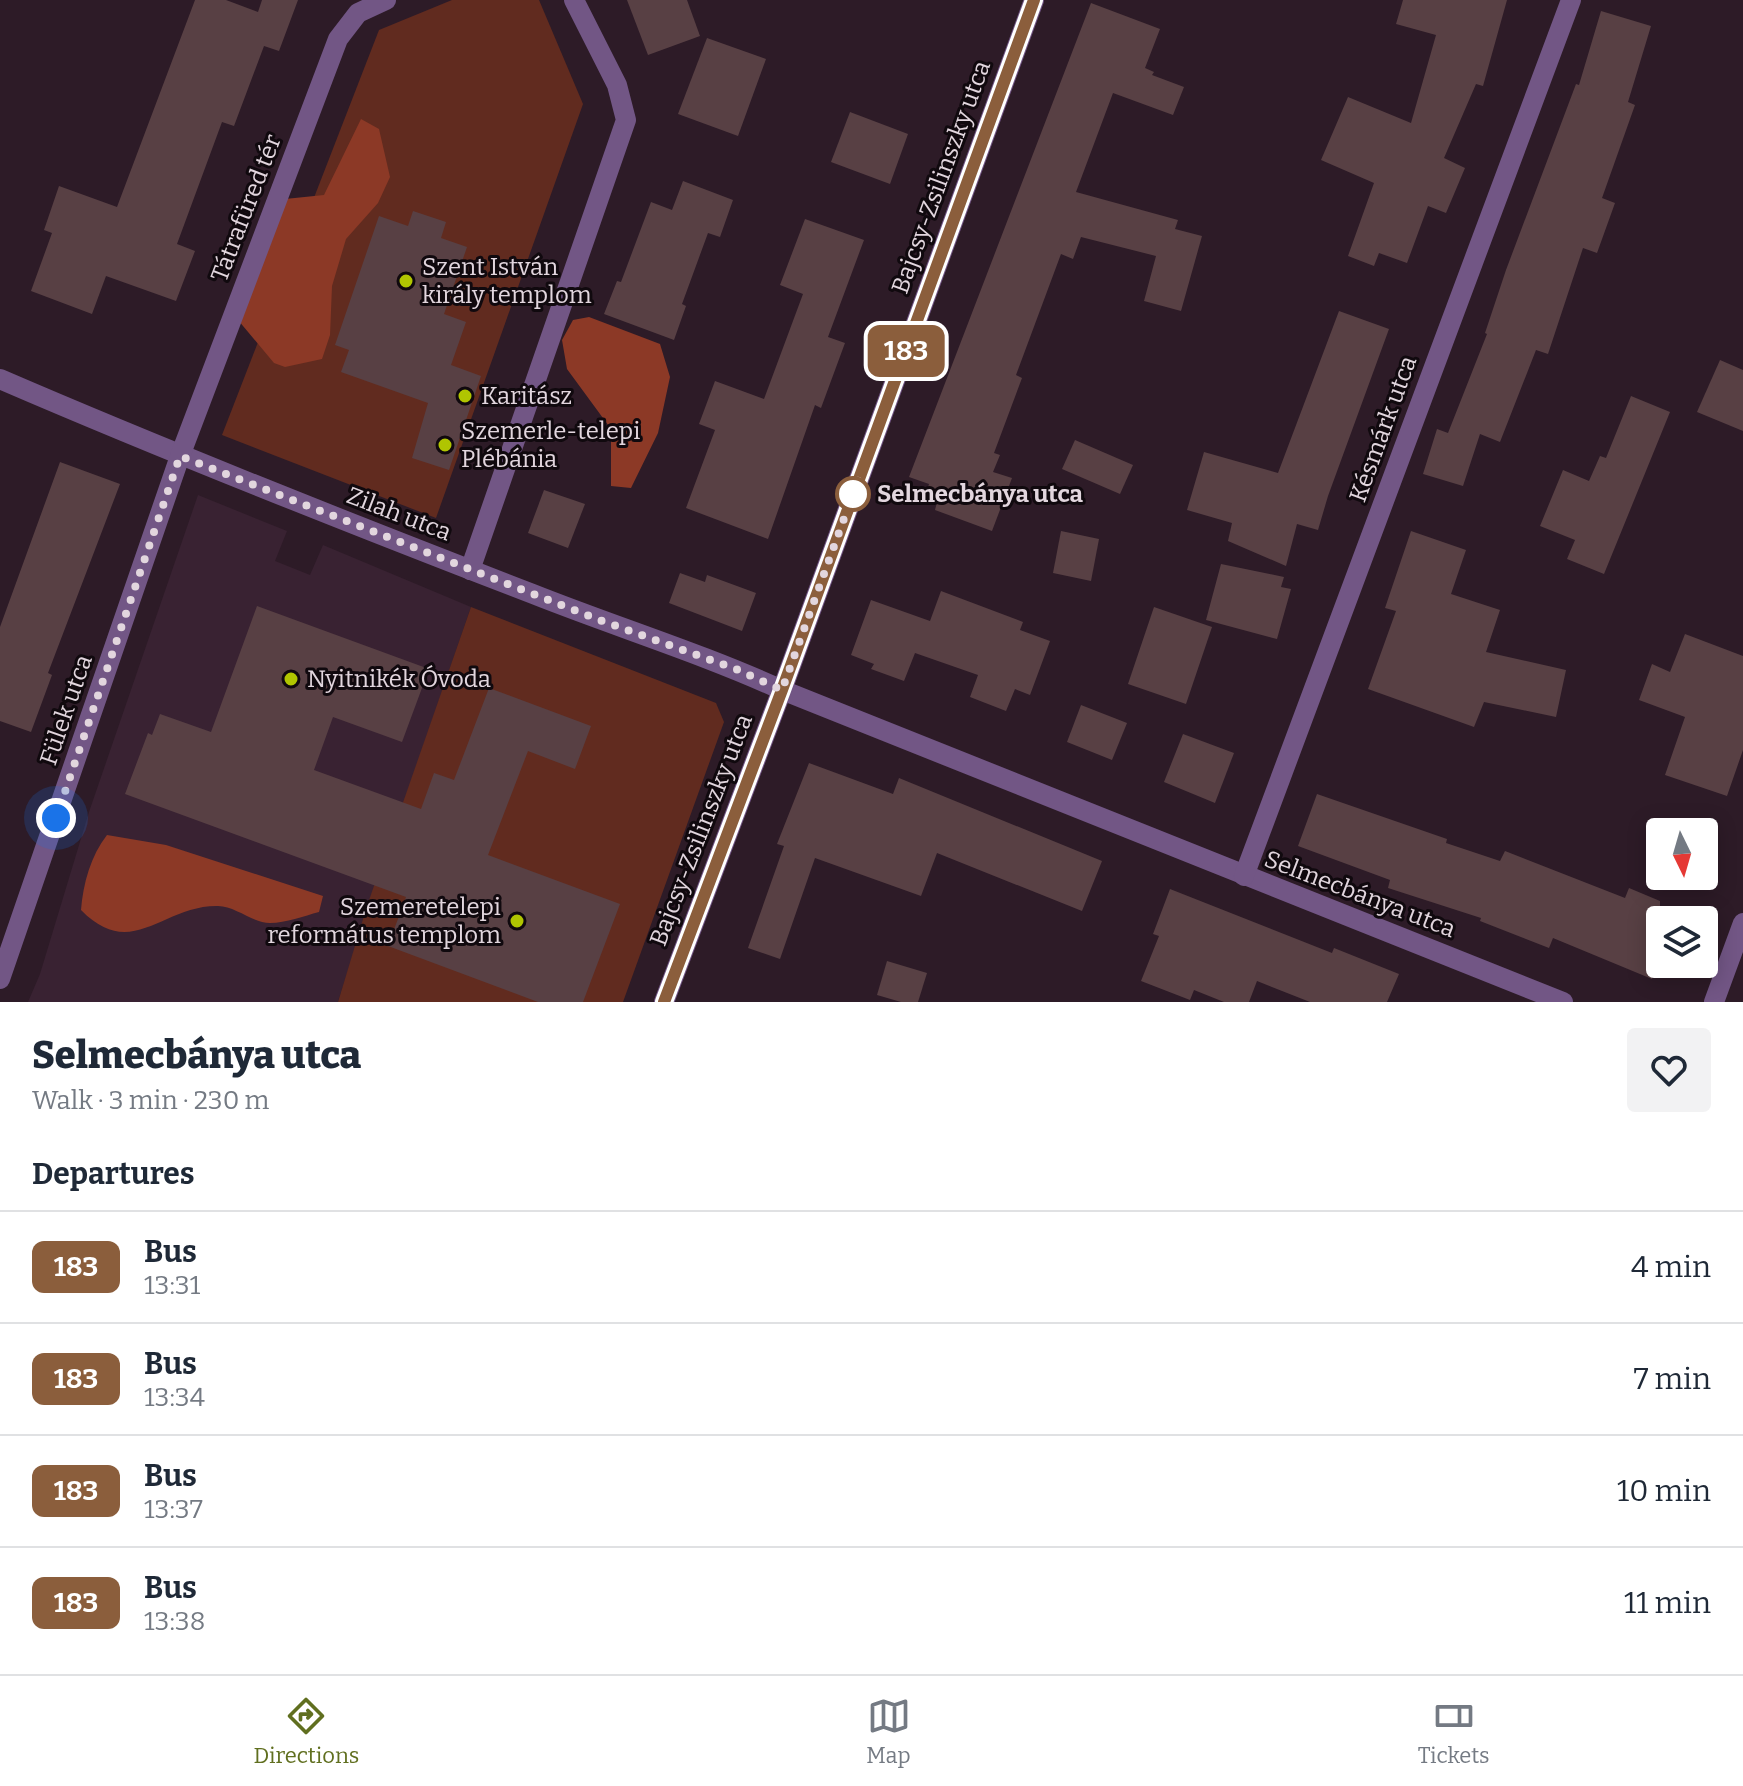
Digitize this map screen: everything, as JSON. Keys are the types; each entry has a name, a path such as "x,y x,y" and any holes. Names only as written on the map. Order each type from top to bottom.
{"street":[{"name":"Tátrafüred tér","path":"180,456 338,39 358,13 386,0"},
{"path":"470,570 626,120 617,85 574,0"},
{"name":"Bajcsy-Zsilinszky utca","path":"664,1002 782,690 1034,0"},
{"name":"Késmárk utca","path":"1244,876 1571,0"},
{"name":"Zilah utca","path":"0,379 180,456 470,570 736,669 782,690"},
{"name":"Fülek utca","path":"2,971 180,456"},
{"name":"Selmecbánya utca","path":"782,690 1563,1002"},
{"path":"1714,1002 1743,923"}],"shaded area":[{"path":"452,0 539,0 583,104 436,518 222,435 379,30"},
{"path":"361,119 379,129 390,177 378,203 346,239 332,286 330,335 322,359 285,367 274,363 238,320 285,199 324,195"},
{"path":"589,317 660,344 670,377 658,433 631,488 611,486 611,429 567,369 562,340 573,320"},
{"name":"Nyitnikék Óvoda","path":"198,495 287,531 275,561 310,575 323,545 471,607 338,1002 28,1002 40,974 89,812"},
{"path":"471,607 716,703 724,722 623,1002 338,1002 367,906"},
{"path":"107,835 166,845 323,896 319,912 270,923 218,906 198,908 132,931 116,931 99,925 81,910 89,870"}],"building":[{"path":"195,0 226,0 258,12 262,0 298,0 279,51 264,46 234,126 222,122 177,244 195,251 176,301 106,276 92,314 31,291 52,233 44,230 59,186 117,207"},
{"path":"627,0 687,0 700,36 648,55"},
{"path":"1403,0 1507,0 1483,86 1476,84 1444,158 1465,168 1446,213 1428,206 1407,263 1379,253 1374,266 1348,256 1374,183 1321,160 1348,97 1411,123 1436,35 1396,24"},
{"path":"1091,3 1160,29 1145,68 1154,72 1152,75 1184,87 1173,115 1113,93 1076,192 1178,220 1175,229 1202,236 1181,311 1144,301 1156,256 1081,237 1073,259 1061,254 1016,375 1022,378 994,453 1000,455 993,472 1012,478 992,531 935,510 938,498 926,494 929,484 909,477"},
{"path":"1601,11 1651,26 1628,102 1635,105 1602,198 1615,203 1597,253 1583,248 1548,354 1536,350 1500,442 1480,434 1463,486 1423,474 1437,429 1448,433 1487,334 1506,270 1576,84 1579,85"},
{"path":"707,38 766,59 738,136 678,114"},
{"path":"850,112 908,134 890,184 831,162"},
{"path":"683,181 733,200 720,237 708,233 682,304 686,306 674,340 604,314 617,281 621,282 651,202 672,210"},
{"name":"Szent István király templom","path":"413,211 446,222 441,238 467,247 444,314 466,322 451,365 481,376 449,470 412,458 428,403 341,372 349,350 335,345 379,216 408,226"},
{"path":"805,219 864,240 828,337 845,343 821,408 815,405 768,539 686,508 715,430 699,424 715,381 764,399 803,294 780,285"},
{"path":"1339,311 1389,329 1318,530 1297,524 1286,566 1228,541 1232,523 1187,510 1204,452 1278,473"},
{"path":"1720,360 1743,370 1743,431 1697,412"},
{"path":"1631,396 1670,412 1604,574 1567,559 1575,540 1540,526 1563,470 1589,481 1600,456 1606,458"},
{"path":"1075,440 1133,465 1120,494 1062,469"},
{"path":"60,462 120,484 48,673 52,675 31,732 0,721 0,627"},
{"path":"544,490 585,504 568,548 528,533"},
{"path":"1061,531 1099,539 1091,581 1053,573"},
{"path":"1411,531 1466,550 1451,594 1500,610 1486,652 1566,670 1556,717 1484,702 1474,727 1368,689 1396,611 1385,608"},
{"path":"1221,564 1284,577 1281,587 1291,589 1277,639 1206,620"},
{"path":"680,573 705,582 707,575 756,593 742,631 669,603"},
{"path":"941,591 1023,622 1020,630 1050,641 1030,695 1015,689 1006,711 970,697 978,675 915,653 904,681 871,669 874,664 851,655 871,600 930,621"},
{"path":"257,606 429,669 402,742 333,717 314,770 421,809 434,773 454,780 489,688 591,726 575,769 528,751 488,855 620,904 583,1002 538,1002 388,946 406,897 125,794 148,733 152,735 160,714 211,732"},
{"path":"1154,607 1212,627 1186,704 1128,684"},
{"path":"1685,634 1743,656 1743,750 1727,796 1665,775 1685,717 1639,700 1652,664 1670,672"},
{"path":"1081,705 1127,723 1112,760 1067,742"},
{"path":"1183,734 1234,753 1215,803 1164,782"},
{"path":"809,763 893,794 899,778 1102,861 1082,911 937,853 921,896 815,858 780,959 748,948 784,846 777,844"},
{"path":"1317,794 1447,839 1446,843 1500,861 1505,851 1625,898 1629,888 1660,901 1660,906 1646,906 1646,977 1553,938 1549,948 1480,921 1481,918 1388,888 1390,880 1298,846"},
{"path":"1170,889 1332,953 1334,948 1399,974 1387,1002 1310,1002 1257,981 1249,1002 1224,1002 1194,990 1190,1000 1141,981 1159,936 1153,934"},
{"path":"887,961 927,973 918,1002 901,1002 877,995"}],"bus line":[{"name":"183","path":"664,1002 782,690 1034,0"}],"place":[{"name":"Szent István király templom","path":"406,281"},
{"name":"Karitász","path":"465,396"},
{"name":"Szemerle-telepi Plébánia","path":"445,445"},
{"name":"Selmecbánya utca","path":"853,494"},
{"name":"Nyitnikék Óvoda","path":"291,679"},
{"name":"Szemeretelepi református templom","path":"517,921"}],"route":[{"path":"56,818 180,456 406,546 736,669 782,690 858,480 853,494"}]}
